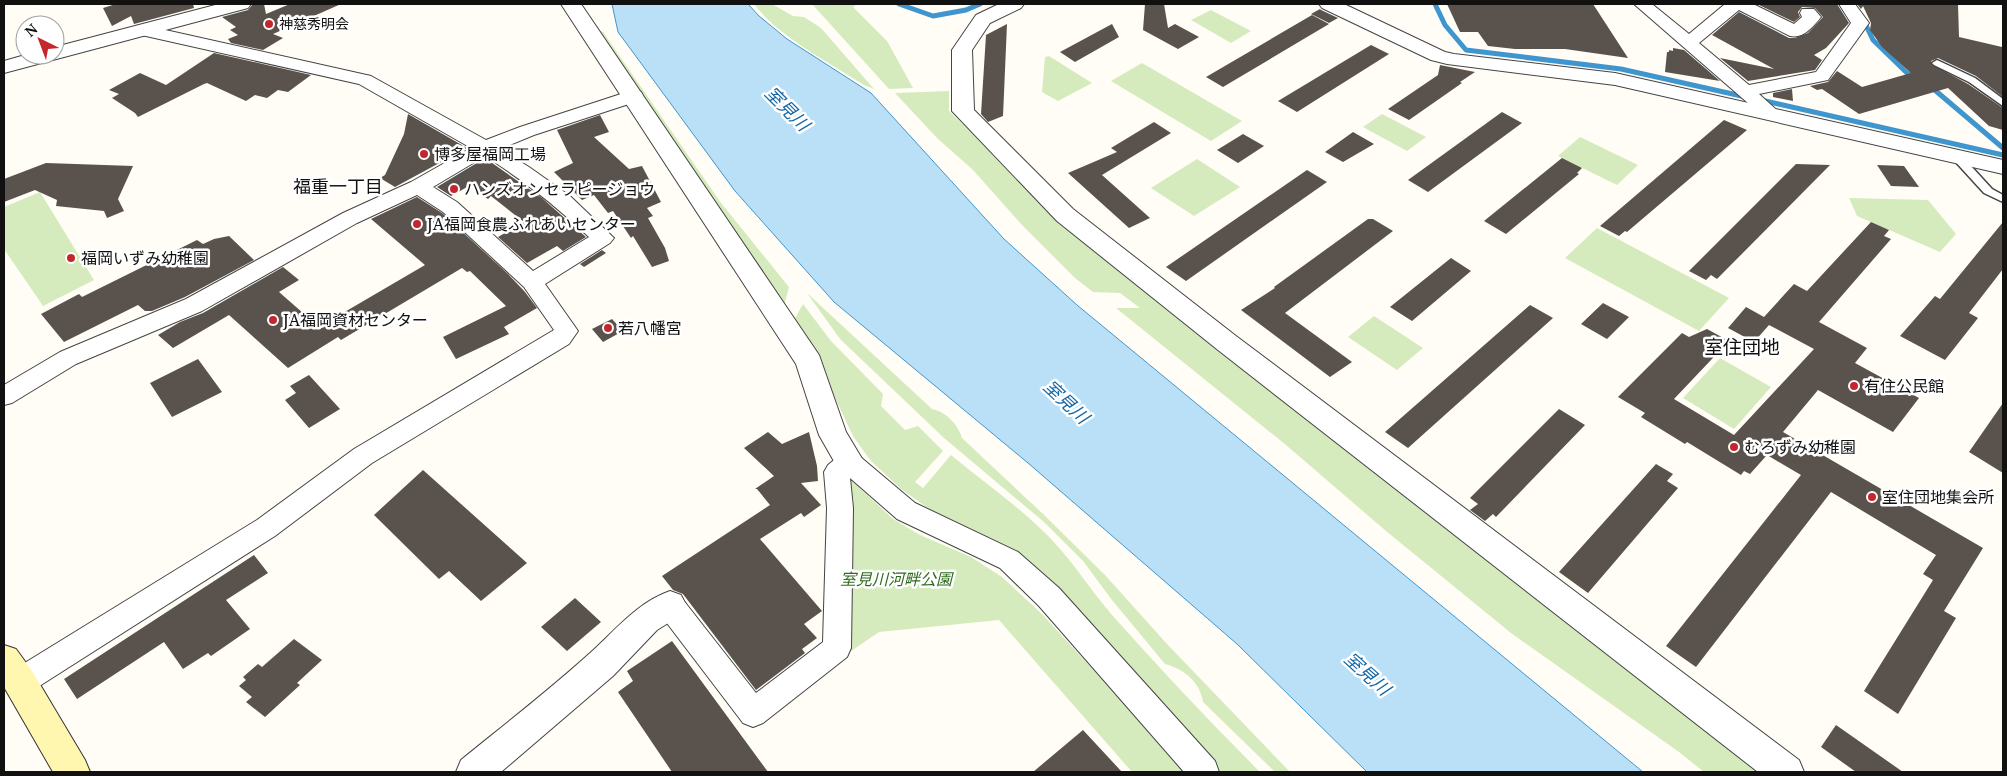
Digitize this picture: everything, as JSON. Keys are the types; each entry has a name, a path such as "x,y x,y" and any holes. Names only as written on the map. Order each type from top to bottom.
{"main road":[{"path":"12,671 72,772"}],"street":[{"path":"65,50 241,4"},
{"path":"571,4 634,96 809,362 833,435 849,462 906,512 1009,560 1049,596 1204,772"},
{"path":"1014,4 983,19 962,50 963,111 1065,215 1227,343 1786,772"},
{"path":"1329,4 1438,56 1454,60 1615,79 1756,100 1956,156 2003,167"},
{"path":"1642,4 1756,100"},
{"path":"1687,42 1698,38 1727,9 1736,4"},
{"path":"1741,4 1796,32 1812,17 1808,13"},
{"path":"1756,100 1822,76 1860,23 1847,4"},
{"path":"142,30 365,80 485,148 563,201 603,238 532,282"},
{"path":"4,396 68,358 194,304 350,218 418,187 485,148 527,131 634,96"},
{"path":"12,671 266,528 363,456 561,338 567,331 532,282 450,207 418,187"},
{"path":"474,772 601,665 646,620 670,605 753,713 837,648 840,508 837,472 849,462"}],"lane":[{"path":"1937,63 1972,80 2003,103"},
{"path":"1956,156 1988,191 2003,199"}],"green space":[{"path":"754,4 772,4 793,16 804,17 821,28 874,89 864,85 820,58 791,38 764,16"},
{"path":"812,4 857,4 853,7 887,41 913,88 889,89"},
{"path":"1211,10 1251,31 1231,43 1191,20"},
{"path":"594,28 603,32 721,203 789,287 783,310"},
{"path":"1049,56 1092,83 1058,101 1042,92 1045,57"},
{"path":"1142,63 1242,121 1211,141 1111,81"},
{"path":"949,91 949,111 1072,232 1223,355 1528,588 1764,772 1704,772 1679,752 1511,633 1386,531 1286,445 1116,308 1140,308 1120,293 1093,292 1075,278 1022,225 973,170 937,138 895,93"},
{"path":"1382,114 1426,137 1407,151 1363,127"},
{"path":"1580,137 1638,165 1617,185 1558,156"},
{"path":"1197,159 1240,187 1194,216 1151,188"},
{"path":"40,192 94,280 43,306 4,249 4,207"},
{"path":"1849,198 1928,200 1956,234 1940,252 1857,216"},
{"path":"1597,228 1729,298 1699,331 1565,258"},
{"path":"807,293 932,409 951,419 958,428 962,438 1105,575 1167,644 1290,772 1275,772 1203,702 1198,688 1190,677 1179,669 1165,664 1112,600 1083,561 1044,522 944,438 840,339"},
{"path":"803,304 831,341 883,394 881,406 905,430 918,426 943,451 915,482 923,488 951,455 1020,510 1070,560 1103,604 1166,675 1260,772 1217,772 1125,672 932,511 901,489 870,460 853,436 828,383 794,320"},
{"path":"1374,316 1423,348 1397,370 1348,337"},
{"path":"1720,358 1771,387 1734,429 1683,398"},
{"name":"室見川河畔公園","path":"850,479 893,519 920,535 971,557 1002,577 1042,614 1187,772 1132,772 999,620 879,632 819,673"}],"water":[{"name":"室見川","path":"612,4 748,4 759,16 787,39 871,93 1004,239 1077,305 1643,772 1367,772 1237,644 1028,463 834,302 735,191 618,32"}],"building":[{"path":"116,4 193,4 194,8 134,24 131,16 112,26 103,8"},
{"name":"神慈秀明会","path":"253,4 264,4 266,14 290,4 341,4 273,34 283,38 263,50 231,43 228,39 238,35 230,30 236,27 222,17 248,10"},
{"path":"1145,4 1164,4 1168,28 1175,24 1199,37 1178,49 1143,30"},
{"path":"1447,4 1593,4 1628,58 1565,49 1515,49 1488,46 1478,32 1460,32"},
{"path":"1757,4 1837,4 1849,23 1826,48 1814,55 1822,60 1815,70 1748,81 1720,58 1774,69 1712,35 1739,12 1789,38 1795,38 1808,33 1823,17 1815,8 1802,7 1798,12 1800,17 1794,22"},
{"path":"1857,4 1958,4 1959,37 2002,47 2003,97 1976,76 1938,58 1931,61 1931,64 1968,84 2003,108 2003,130 1989,126 1948,88 1859,114 1822,89 1817,90 1810,86 1828,82 1837,71 1862,87 1911,73 1882,47 1870,30 1871,23 1863,6 1861,9"},
{"path":"1320,9 1338,18 1329,23 1311,14"},
{"path":"1312,15 1329,24 1223,87 1206,77"},
{"path":"1007,24 1003,116 988,122 981,114 986,35"},
{"path":"1112,24 1119,37 1075,62 1060,52"},
{"path":"1371,45 1389,54 1297,112 1278,101"},
{"path":"1673,48 1684,50 1720,81 1665,72 1667,52 1669,50 1673,51"},
{"path":"214,53 311,75 288,92 278,90 267,98 255,95 246,101 207,83 138,117 112,98 119,94 109,90 140,73 166,85"},
{"path":"1440,65 1475,72 1409,120 1388,109 1438,75"},
{"path":"1792,89 1793,101 1773,97 1773,93"},
{"path":"1502,112 1522,123 1428,192 1408,180"},
{"name":"博多屋福岡工場","path":"408,114 467,148 395,187 380,178 385,175 404,134"},
{"path":"600,115 609,132 594,137 629,169 642,166 661,202 647,208 653,216 648,218 665,248 669,261 652,267 633,236 631,238 613,211 608,213 594,195 582,200 554,172 573,163 557,130"},
{"path":"1724,120 1747,130 1627,232 1625,231 1619,236 1600,226"},
{"path":"1154,122 1171,133 1102,175 1150,218 1129,228 1068,173 1117,152 1111,148"},
{"path":"1353,132 1374,144 1343,162 1325,152"},
{"path":"1243,134 1264,146 1238,163 1217,150"},
{"path":"485,158 542,198 586,237 563,251 557,246 527,263 498,237 524,222 491,196 488,199 469,186 451,196 437,187"},
{"path":"1562,158 1582,168 1577,173 1579,174 1506,234 1484,221"},
{"path":"46,163 133,166 118,199 124,211 107,218 104,211 56,206 57,200 35,190 4,202 4,179"},
{"path":"1796,164 1830,165 1717,279 1711,275 1706,280 1689,271"},
{"path":"1877,165 1904,166 1919,187 1891,186"},
{"path":"1307,170 1327,182 1186,281 1166,267"},
{"path":"417,197 442,213 508,274 537,308 504,327 509,334 456,359 443,337 506,306 470,271 467,272 462,268 341,340 338,337 288,368 229,315 173,348 158,335 180,322 203,313 283,267 299,280 279,292 319,327 425,265 371,219"},
{"path":"1368,219 1373,219 1393,231 1285,313 1352,362 1330,377 1241,310 1275,288"},
{"path":"1871,222 1889,230 1884,236 1891,239 1819,322 1867,348 1855,363 1919,398 1893,432 1818,390 1783,432 1983,548 1944,611 1956,618 1898,714 1864,691 1933,580 1923,574 1936,555 1831,492 1696,667 1666,646 1801,475 1767,455 1750,474 1744,471 1741,475 1641,417 1645,413 1618,397 1682,333 1689,337 1707,329 1729,341 1674,399 1734,435 1814,349 1769,325 1754,342 1728,328 1746,307 1764,317 1794,284 1807,291"},
{"path":"2003,222 2003,269 1969,313 1978,318 1945,360 1900,336 1935,296 1940,299"},
{"path":"229,236 254,260 185,297 152,311 145,311 138,305 64,342 41,314 79,294 82,297 197,240 203,244 214,239"},
{"path":"602,250 606,253 584,267 580,264"},
{"path":"1451,258 1471,271 1412,321 1390,307"},
{"path":"1603,303 1629,317 1607,339 1581,324"},
{"path":"1530,305 1553,318 1408,448 1385,432"},
{"path":"612,319 623,331 603,342 592,329"},
{"path":"198,359 222,392 172,417 150,383"},
{"path":"309,375 340,409 309,428 285,400 296,393 290,386"},
{"path":"2003,403 2003,473 1969,452"},
{"path":"1559,409 1585,425 1496,517 1493,514 1485,521 1470,510 1478,504 1470,498"},
{"path":"768,432 782,444 809,432 817,466 818,481 801,483 821,505 804,517 801,513 760,539 822,611 804,624 817,638 802,649 805,653 756,690 683,594 673,590 662,576 770,505 755,489 774,476 744,448"},
{"path":"1656,464 1673,474 1667,481 1678,488 1588,593 1559,572"},
{"path":"423,470 527,563 481,601 449,571 439,579 374,515"},
{"path":"254,555 268,573 226,600 250,629 211,656 208,653 183,669 164,642 77,699 64,679"},
{"path":"575,598 601,622 567,651 541,627"},
{"path":"294,639 322,660 297,683 300,685 265,717 246,702 252,697 239,686 246,680 243,677 258,664 262,667"},
{"path":"672,641 768,772 672,772 618,692 633,681 627,671"},
{"path":"1836,725 1903,772 1856,772 1821,747"},
{"path":"1083,730 1122,772 1033,772"}],"waterway":[{"path":"899,4 933,16 966,10 980,4"},
{"path":"1435,4 1445,25 1466,50 1621,69 1746,97"},
{"path":"1863,19 1873,40 1907,73 1915,77"},
{"path":"1930,86 2003,148"},
{"path":"1761,100 2003,155"}],"place":[{"name":"神慈秀明会","path":"269,24"},
{"name":"博多屋福岡工場","path":"424,154"},
{"name":"ハンズオンセラピージョウ","path":"454,189"},
{"name":"JA福岡食農ふれあいセンター","path":"417,224"},
{"name":"福岡いずみ幼稚園","path":"71,258"},
{"name":"JA福岡資材センター","path":"273,320"},
{"name":"若八幡宮","path":"608,328"},
{"name":"有住公民館","path":"1854,386"},
{"name":"むろずみ幼稚園","path":"1734,447"},
{"name":"室住団地集会所","path":"1872,497"}],"district":[{"name":"福重一丁目","path":"338,187"},
{"name":"室住団地","path":"1742,347"}]}
